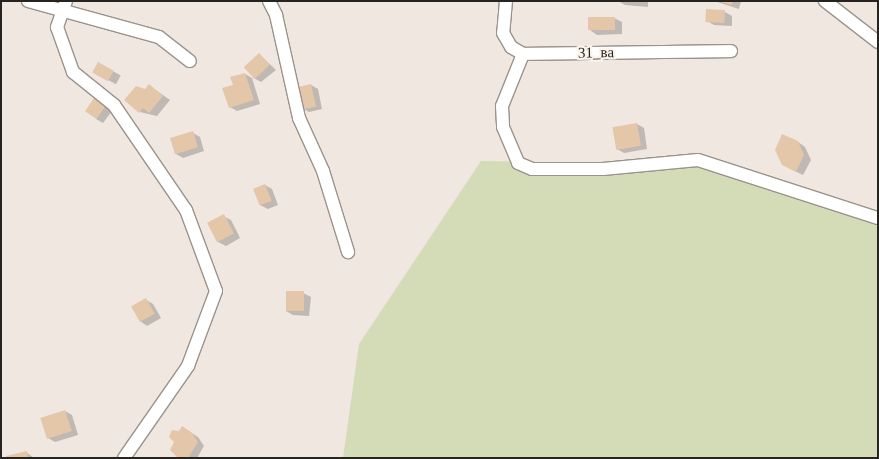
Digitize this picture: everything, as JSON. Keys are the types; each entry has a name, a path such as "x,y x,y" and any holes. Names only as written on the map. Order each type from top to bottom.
{"street":[{"path":"28,1 64,6 159,37 190,61"},
{"path":"269,1 276,15 299,118 323,171 348,252"},
{"path":"506,1 503,33 511,47 523,54 502,106 503,127 518,163 532,169 603,169 698,160 878,218"},
{"path":"825,1 878,42"},
{"path":"64,6 57,27 73,72 114,105 186,210 216,291 188,366 124,458"},
{"name":"31_ва","path":"523,54 731,51"}],"green space":[{"path":"481,161 725,166 878,216 878,458 343,458 359,344"}],"building":[{"path":"716,1 733,1 732,5"},
{"path":"706,9 725,10 724,23 705,22"},
{"path":"588,17 615,17 615,30 588,30"},
{"path":"259,53 270,65 255,79 244,67"},
{"path":"98,62 114,71 108,81 92,72"},
{"path":"245,73 254,100 229,108 222,88 233,85 230,77"},
{"path":"149,84 163,96 149,113 143,108 139,113 124,100 136,86 145,89"},
{"path":"311,84 316,106 303,110 297,87"},
{"path":"94,98 106,106 97,119 85,111"},
{"path":"637,123 641,146 616,150 612,127"},
{"path":"193,131 198,147 175,154 170,138"},
{"path":"782,134 798,141 804,155 796,172 782,165 775,150"},
{"path":"265,184 272,201 260,206 253,189"},
{"path":"224,214 234,234 217,242 207,223"},
{"path":"286,291 304,291 304,311 286,311"},
{"path":"146,298 155,314 140,322 131,306"},
{"path":"65,410 72,431 47,439 40,418"},
{"path":"182,426 191,432 198,442 188,458 177,457 170,450 174,442 169,437 172,430 179,431"},
{"path":"27,451 28,458 6,458 6,456"}]}
